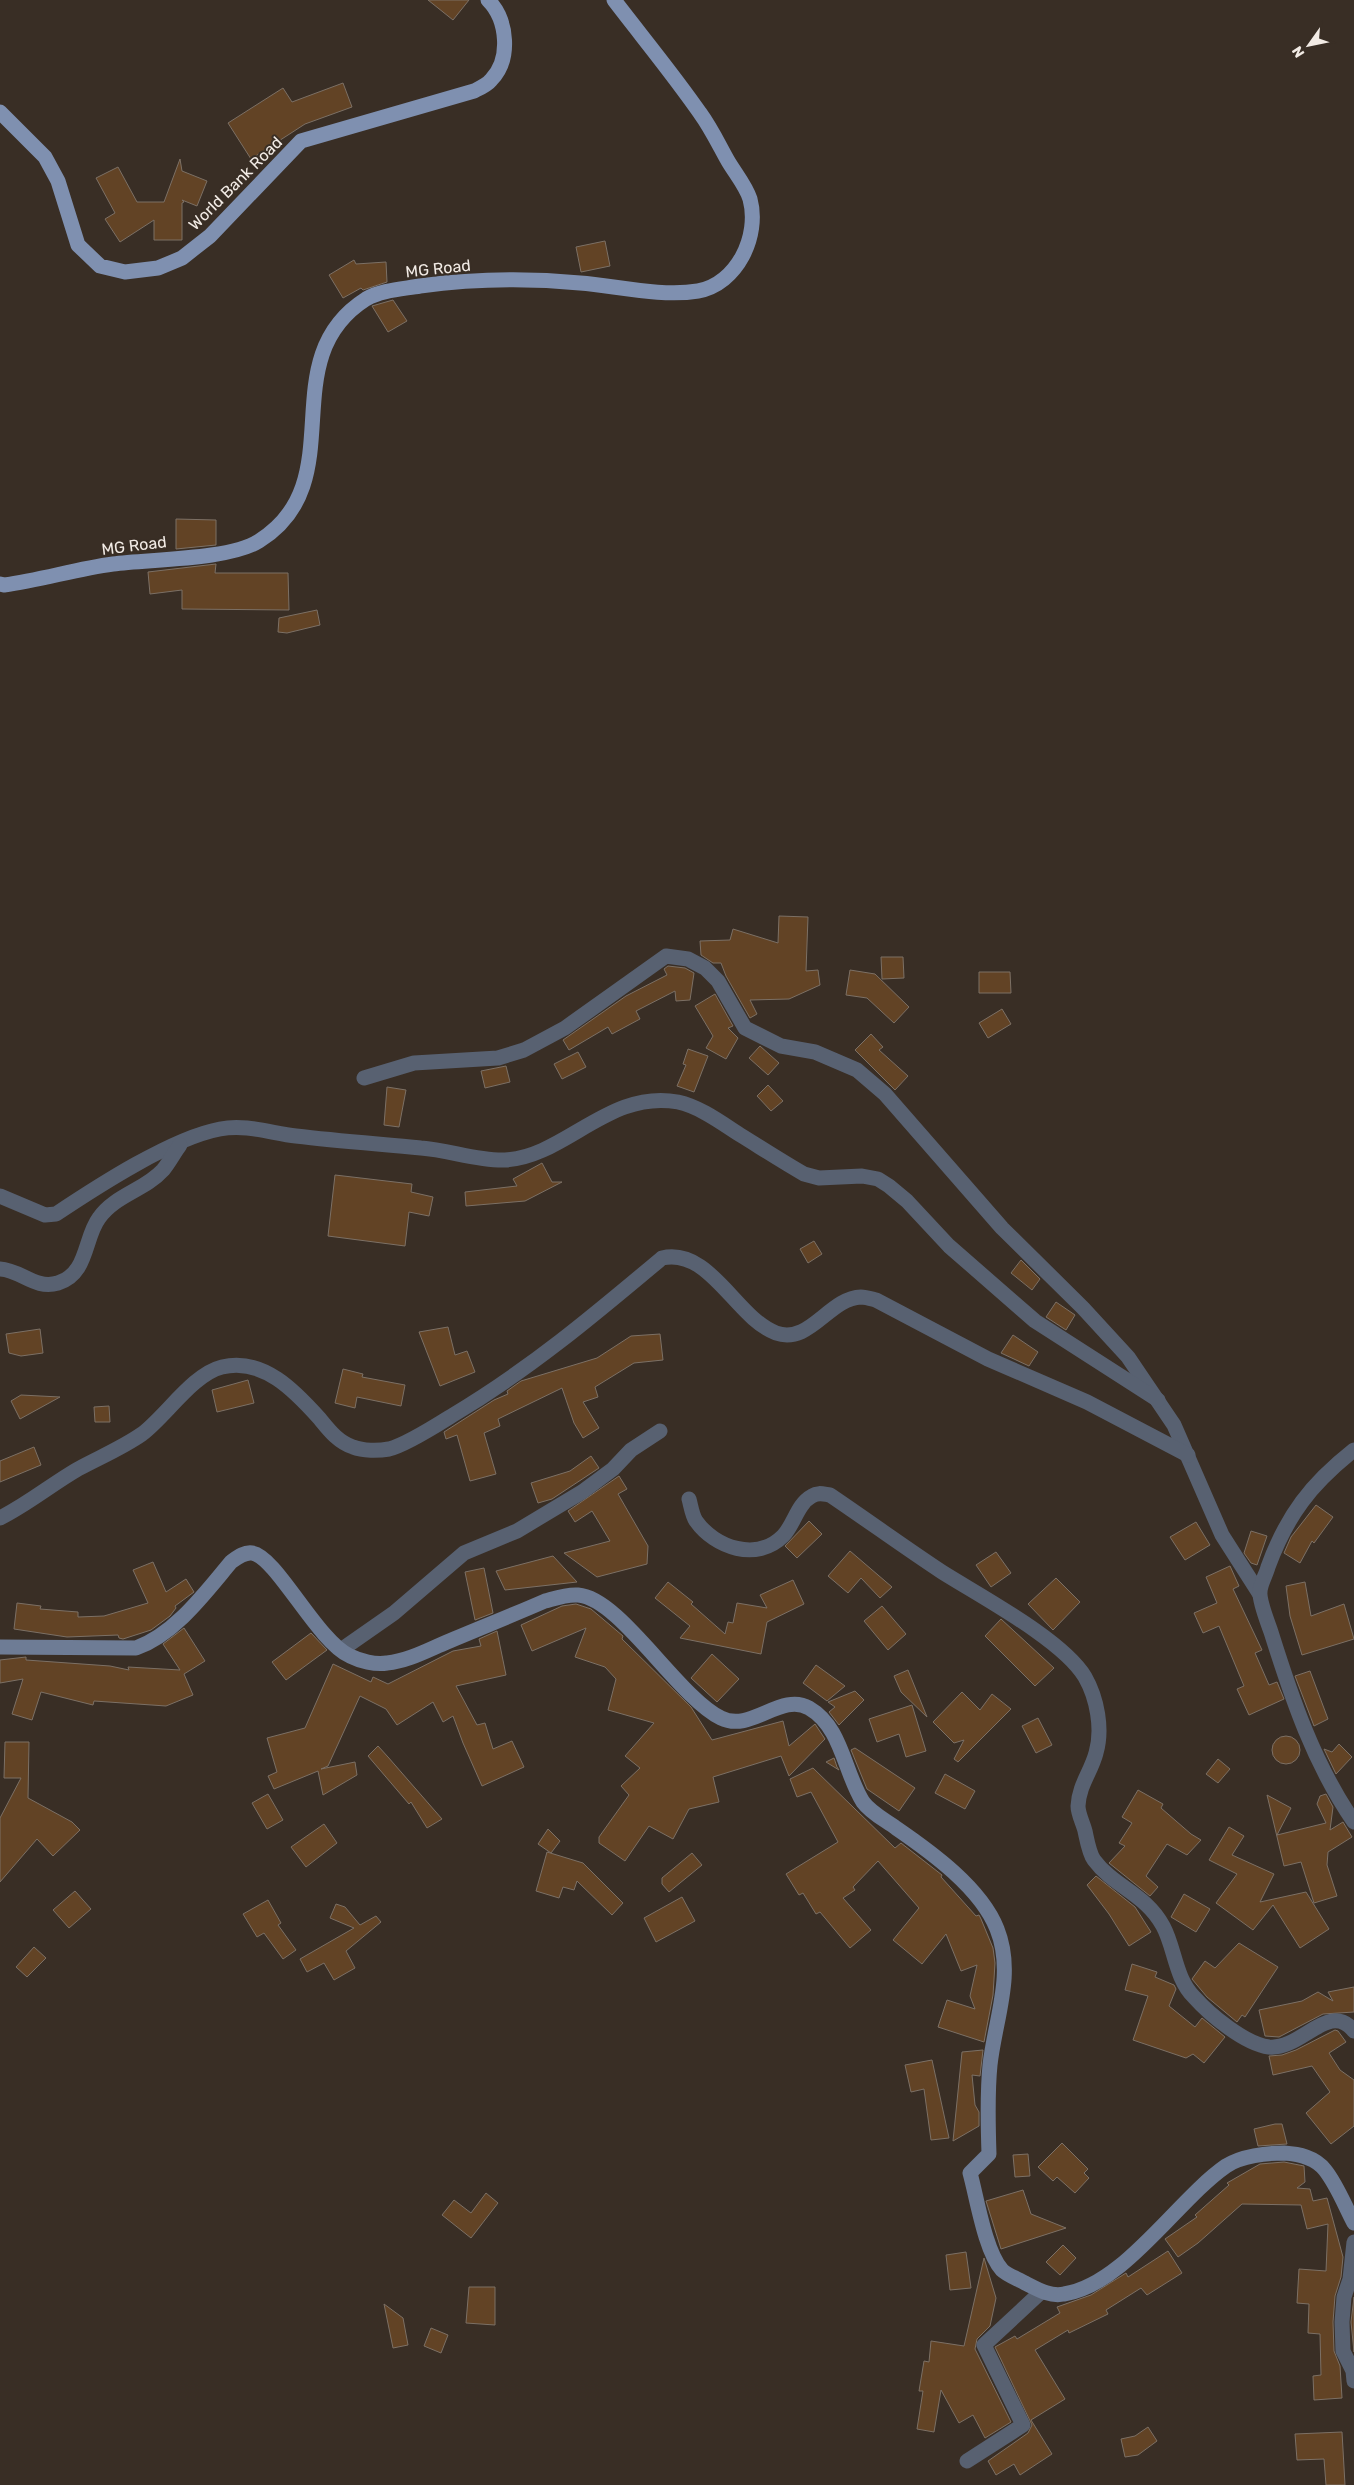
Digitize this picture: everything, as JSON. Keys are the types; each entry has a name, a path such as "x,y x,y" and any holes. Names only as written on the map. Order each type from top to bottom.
{"main road":[{"name":"World Bank Road","path":"0,112 45,158 58,181 78,245 94,261 100,266 125,272 158,268 182,258 210,236 300,141 474,91 491,81 502,64 505,32 488,0"},
{"name":"MG Road","path":"0,584 37,581 110,564 232,552 257,543 278,527 292,513 303,490 311,441 315,382 331,332 348,312 370,297 394,290 451,282 534,279 672,293 701,290 724,277 742,259 752,231 750,198 702,115 614,0"}],"street":[{"path":"364,1078 414,1063 498,1058 524,1050 565,1028 666,956 688,959 705,968 718,981 745,1028 781,1046 815,1052 857,1070 885,1094 1002,1228 1108,1334 1128,1357 1158,1400 1174,1425 1222,1535 1259,1593 1290,1692 1314,1754 1354,1822"},
{"path":"0,1196 26,1209 45,1215 56,1214 118,1176 182,1142 220,1129 245,1128 293,1136 424,1148 480,1159 506,1160 530,1156 614,1111 648,1101 680,1102 713,1118 804,1174 819,1178 862,1176 878,1179 906,1201 949,1246 1035,1322 1158,1400"},
{"path":"0,1269 32,1282 48,1285 60,1283 73,1274 83,1260 97,1220 106,1208 162,1171 182,1142"},
{"path":"0,1518 80,1468 111,1453 142,1433 200,1378 221,1367 241,1365 266,1372 296,1392 339,1440 353,1448 371,1450 390,1448 436,1426 495,1390 554,1348 662,1258 672,1256 682,1257 702,1268 758,1322 777,1333 791,1336 802,1332 846,1302 860,1297 876,1300 988,1359 1087,1402 1188,1455"},
{"path":"341,1650 394,1613 464,1553 517,1531 582,1492 613,1469 631,1450 660,1431"},
{"path":"1259,1593 1279,1536 1292,1516 1313,1485 1354,1450"},
{"path":"689,1499 694,1519 707,1534 735,1549 755,1550 774,1544 784,1535 810,1496 819,1493 830,1495 939,1570 1022,1623 1072,1659 1085,1678 1096,1705 1098,1731 1096,1753 1082,1783 1078,1807 1093,1859 1114,1879 1151,1907 1164,1927 1180,1976 1192,1996 1225,2024 1254,2043 1272,2047 1298,2040 1326,2021 1338,2020 1350,2026 1354,2031"},
{"path":"0,1647 136,1648 149,1643 175,1623 231,1562 243,1554 253,1553 263,1558 314,1624 349,1656 365,1662 386,1664 412,1656 546,1601 563,1596 580,1595 606,1607 680,1686 721,1718 734,1722 746,1721 794,1704 808,1708 828,1723 864,1803 956,1875 983,1904 1004,1946 1006,1968 990,2068 989,2154 970,2173 981,2211 983,2227 1002,2270 1041,2292 1063,2295 1082,2288 1111,2272 1151,2238 1204,2185 1227,2166 1245,2158 1278,2153 1296,2154 1312,2159 1325,2169 1354,2223"},
{"path":"1354,2242 1350,2279 1344,2297 1342,2322 1343,2351 1353,2371 1354,2380"},
{"path":"967,2460 1023,2425 984,2345 1041,2292"}],"building":[{"path":"428,0 469,0 453,20"},
{"path":"343,83 352,107 305,124 251,159 228,123 283,88 292,102"},
{"path":"180,159 182,171 207,181 197,206 182,200 184,202 182,203 182,240 154,240 154,220 120,242 105,219 115,213 96,178 118,167 137,202 164,202"},
{"path":"605,241 610,266 581,272 576,247"},
{"path":"354,260 356,264 386,262 387,282 363,290 361,288 343,298 329,275"},
{"path":"393,300 407,321 388,332 372,306"},
{"path":"176,519 216,520 216,545 176,549"},
{"path":"216,564 215,573 288,573 289,610 182,609 182,590 150,594 148,572"},
{"path":"317,610 320,625 287,633 278,632 279,618"},
{"path":"779,916 808,917 806,971 818,970 820,985 789,999 750,1000 757,1014 750,1018 726,976 721,963 713,963 701,955 700,941 730,940 733,929 778,943"},
{"path":"881,957 903,957 904,978 882,979"},
{"path":"668,966 685,968 694,973 690,1000 676,1001 675,991 636,1011 640,1019 612,1034 608,1027 569,1050 563,1040 626,996 667,975 664,969"},
{"path":"850,970 875,974 909,1007 894,1023 867,998 846,995"},
{"path":"979,972 1010,972 1011,993 979,993"},
{"path":"715,994 733,1026 728,1028 738,1038 726,1059 706,1048 713,1036 695,1006"},
{"path":"1002,1009 1011,1024 988,1038 979,1023"},
{"path":"871,1034 883,1047 879,1050 908,1076 895,1090 855,1050"},
{"path":"760,1046 779,1063 768,1075 749,1058"},
{"path":"688,1049 708,1056 694,1092 677,1086 686,1065 683,1064"},
{"path":"578,1052 586,1067 562,1079 554,1064"},
{"path":"506,1066 510,1082 485,1088 481,1071"},
{"path":"768,1085 783,1101 771,1111 757,1096"},
{"path":"387,1087 406,1090 399,1127 384,1125"},
{"path":"542,1163 552,1182 562,1182 525,1201 466,1206 465,1192 517,1186 513,1179"},
{"path":"335,1175 412,1184 411,1192 433,1197 429,1216 409,1212 405,1246 328,1236"},
{"path":"814,1241 822,1254 808,1263 800,1249"},
{"path":"1021,1260 1040,1279 1032,1290 1011,1273"},
{"path":"1056,1302 1075,1315 1066,1330 1046,1317"},
{"path":"448,1327 455,1355 467,1351 475,1372 440,1386 419,1332"},
{"path":"40,1329 43,1353 21,1356 9,1353 6,1334"},
{"path":"660,1334 663,1360 634,1363 595,1387 598,1397 583,1402 599,1428 583,1438 574,1423 562,1388 498,1419 500,1426 484,1433 496,1474 470,1481 457,1435 446,1439 444,1432 494,1400 508,1394 507,1391 521,1381 597,1358 631,1336"},
{"path":"1013,1335 1038,1352 1029,1366 1001,1353"},
{"path":"343,1369 363,1374 362,1377 405,1385 401,1406 357,1397 355,1408 335,1403"},
{"path":"248,1380 254,1403 217,1412 212,1390"},
{"path":"21,1395 60,1397 20,1419 11,1401"},
{"path":"109,1406 110,1422 95,1422 94,1407"},
{"path":"34,1447 41,1465 0,1482 0,1461"},
{"path":"591,1456 599,1468 552,1499 538,1503 531,1483 570,1471"},
{"path":"619,1476 627,1489 618,1494 648,1546 647,1564 597,1577 564,1553 610,1541 592,1511 575,1522 568,1511"},
{"path":"1316,1505 1333,1517 1314,1543 1312,1541 1300,1563 1284,1553 1291,1537"},
{"path":"809,1521 822,1534 797,1558 785,1546"},
{"path":"1196,1522 1210,1545 1185,1560 1170,1537"},
{"path":"1251,1531 1267,1536 1257,1565 1251,1563 1244,1553"},
{"path":"850,1551 892,1587 880,1598 861,1578 848,1593 828,1576"},
{"path":"996,1552 1011,1573 991,1587 976,1565"},
{"path":"553,1556 577,1582 505,1590 496,1571"},
{"path":"153,1562 166,1592 186,1579 194,1592 175,1606 176,1608 170,1616 151,1630 123,1639 119,1638 118,1635 67,1637 14,1629 17,1603 41,1606 40,1609 78,1612 78,1617 104,1616 148,1603 133,1570"},
{"path":"1230,1566 1239,1586 1233,1589 1262,1650 1255,1653 1269,1685 1277,1682 1284,1699 1249,1715 1237,1689 1244,1686 1219,1626 1203,1633 1194,1613 1217,1603 1206,1577"},
{"path":"484,1568 493,1613 475,1620 465,1572"},
{"path":"1056,1578 1080,1602 1053,1630 1028,1604"},
{"path":"793,1580 804,1604 767,1622 761,1654 680,1638 690,1626 655,1598 668,1582 693,1602 691,1604 725,1634 728,1622 733,1623 737,1603 767,1608 760,1595"},
{"path":"1305,1582 1311,1616 1344,1604 1354,1639 1302,1655 1290,1616 1286,1586"},
{"path":"576,1604 591,1609 623,1636 622,1639 691,1707 712,1740 783,1721 789,1746 815,1724 825,1739 789,1776 781,1756 713,1777 719,1802 689,1809 673,1839 649,1826 625,1861 599,1843 599,1837 629,1795 621,1786 640,1768 625,1756 654,1723 608,1710 616,1679 605,1667 575,1657 586,1628 532,1651 521,1625 562,1606"},
{"path":"882,1606 906,1634 888,1650 864,1621"},
{"path":"1001,1619 1054,1668 1035,1686 985,1636"},
{"path":"184,1628 205,1661 184,1674 193,1695 166,1706 94,1701 93,1705 41,1692 32,1720 12,1714 23,1679 0,1683 0,1660 26,1657 26,1660 110,1666 129,1670 128,1667 180,1670 163,1644"},
{"path":"497,1631 506,1675 456,1686 477,1725 485,1723 493,1749 512,1741 524,1767 482,1786 453,1716 443,1722 433,1702 397,1725 386,1709 360,1696 328,1766 321,1769 355,1762 357,1775 323,1795 318,1771 274,1789 268,1776 277,1772 267,1738 305,1728 333,1664 371,1682 373,1677 388,1684 453,1651 481,1646 479,1639"},
{"path":"311,1633 327,1650 286,1680 272,1662"},
{"path":"712,1654 739,1679 717,1702 691,1678"},
{"path":"816,1665 845,1686 827,1701 803,1683"},
{"path":"908,1670 927,1717 901,1692 894,1676"},
{"path":"1310,1671 1328,1719 1314,1726 1295,1676"},
{"path":"855,1691 864,1700 839,1725 829,1712 835,1707 828,1702"},
{"path":"962,1692 980,1710 992,1694 1011,1709 958,1762 954,1759 964,1740 954,1743 933,1722"},
{"path":"912,1705 926,1751 906,1757 899,1734 877,1742 869,1719"},
{"path":"1038,1718 1052,1745 1036,1753 1022,1726"},
{"path":"1286,1736 1296,1740 1300,1750 1296,1760 1286,1764 1276,1760 1272,1750 1276,1740"},
{"path":"5,1742 29,1742 28,1798 72,1822 80,1830 53,1856 37,1839 0,1882 0,1818 21,1778 4,1778"},
{"path":"1339,1744 1352,1757 1336,1774 1324,1749 1332,1752"},
{"path":"378,1746 442,1819 427,1828 411,1802 409,1804 368,1756"},
{"path":"855,1748 915,1788 899,1811 867,1789 851,1750"},
{"path":"834,1758 837,1767 839,1770 826,1762"},
{"path":"1218,1759 1230,1769 1218,1783 1206,1774"},
{"path":"813,1768 895,1848 901,1843 942,1875 941,1877 976,1916 979,1915 993,1948 995,1963 993,1995 984,2042 938,2027 947,2000 975,2009 970,1996 977,1965 961,1971 946,1934 922,1964 893,1940 919,1908 878,1861 853,1887 855,1890 843,1898 871,1930 850,1948 820,1912 816,1914 803,1893 799,1895 786,1874 838,1842 811,1792 797,1797 790,1779"},
{"path":"945,1774 975,1791 965,1809 935,1793"},
{"path":"1138,1790 1163,1804 1161,1808 1191,1834 1201,1840 1187,1855 1167,1844 1146,1876 1158,1887 1150,1896 1109,1863 1125,1846 1119,1843 1132,1823 1122,1817"},
{"path":"268,1794 283,1820 267,1829 252,1803"},
{"path":"1326,1794 1333,1807 1330,1830 1343,1822 1352,1837 1328,1852 1327,1865 1337,1896 1314,1903 1301,1862 1284,1866 1267,1795 1291,1808 1277,1835 1326,1823 1317,1804 1320,1796"},
{"path":"324,1824 337,1843 306,1867 291,1847"},
{"path":"1229,1827 1244,1836 1232,1855 1274,1874 1260,1902 1306,1892 1329,1929 1300,1948 1273,1905 1253,1930 1216,1903 1237,1874 1209,1860"},
{"path":"548,1829 560,1841 551,1853 538,1844"},
{"path":"547,1852 583,1863 623,1903 612,1915 577,1881 574,1890 563,1887 559,1898 536,1891"},
{"path":"692,1853 702,1865 669,1892 662,1884 662,1878"},
{"path":"1096,1876 1135,1907 1151,1932 1129,1946 1109,1914 1087,1885"},
{"path":"75,1891 91,1909 69,1928 53,1910"},
{"path":"1184,1894 1210,1909 1196,1932 1171,1917"},
{"path":"682,1897 695,1921 656,1942 644,1918"},
{"path":"268,1900 281,1923 278,1925 296,1950 283,1959 264,1933 257,1937 243,1914"},
{"path":"336,1904 345,1907 360,1925 376,1916 381,1922 346,1951 355,1968 334,1980 324,1963 307,1972 300,1959 354,1928 330,1918"},
{"path":"1239,1943 1278,1967 1245,2017 1242,2015 1237,2022 1207,1997 1192,1979 1205,1961 1215,1968"},
{"path":"34,1947 46,1958 27,1977 16,1967"},
{"path":"1132,1964 1157,1972 1155,1977 1174,1985 1176,1989 1169,2006 1195,2027 1202,2018 1225,2037 1204,2063 1193,2054 1186,2058 1133,2040 1148,1996 1125,1990"},
{"path":"1354,1987 1354,2012 1323,2014 1279,2037 1265,2036 1259,2010 1302,2001 1318,1992 1333,2001 1328,1992"},
{"path":"1335,2030 1338,2031 1346,2042 1329,2053 1340,2070 1354,2080 1354,2126 1331,2144 1306,2113 1330,2092 1312,2066 1273,2075 1269,2056 1282,2055 1296,2050"},
{"path":"983,2050 980,2076 972,2075 975,2105 979,2112 979,2126 953,2141 962,2052"},
{"path":"932,2060 949,2138 931,2140 924,2089 911,2092 905,2065"},
{"path":"1282,2124 1287,2144 1258,2146 1254,2129"},
{"path":"1062,2143 1088,2169 1084,2173 1089,2178 1075,2193 1057,2177 1053,2181 1038,2167"},
{"path":"1028,2154 1030,2176 1015,2177 1013,2155"},
{"path":"1284,2162 1304,2166 1305,2182 1297,2188 1310,2189 1313,2201 1327,2198 1343,2257 1341,2277 1335,2296 1333,2322 1334,2351 1340,2366 1342,2398 1314,2400 1313,2376 1321,2375 1320,2334 1308,2333 1309,2304 1297,2303 1299,2269 1326,2271 1328,2224 1307,2229 1301,2205 1242,2204 1198,2243 1178,2257 1165,2239 1197,2217 1195,2215 1229,2185 1227,2183 1260,2164"},
{"path":"1023,2190 1031,2214 1066,2228 1001,2249 986,2201"},
{"path":"486,2193 498,2203 471,2238 442,2215 454,2200 471,2213"},
{"path":"1063,2245 1076,2258 1060,2275 1046,2262"},
{"path":"1168,2251 1182,2273 1147,2295 1141,2288 1106,2310 1108,2314 1069,2333 1068,2330 1035,2350 1065,2399 1031,2420 1052,2454 1020,2475 1014,2464 996,2475 988,2461 1028,2433 1032,2425 995,2347 1015,2336 1017,2339 1060,2313 1057,2307 1091,2295 1126,2273 1128,2277"},
{"path":"966,2252 971,2288 950,2290 946,2255"},
{"path":"984,2258 996,2298 990,2326 977,2339 975,2349 1011,2422 985,2438 973,2415 959,2423 941,2390 934,2432 917,2429 923,2391 919,2391 924,2361 929,2362 931,2341 964,2346"},
{"path":"469,2287 495,2287 495,2325 466,2323"},
{"path":"1354,2297 1354,2352 1351,2322"},
{"path":"384,2304 403,2318 408,2345 393,2348"},
{"path":"431,2328 448,2335 441,2353 424,2346"},
{"path":"1148,2427 1157,2441 1138,2455 1125,2457 1121,2439 1135,2436"},
{"path":"1342,2432 1345,2485 1326,2485 1324,2459 1297,2460 1295,2434"}]}
